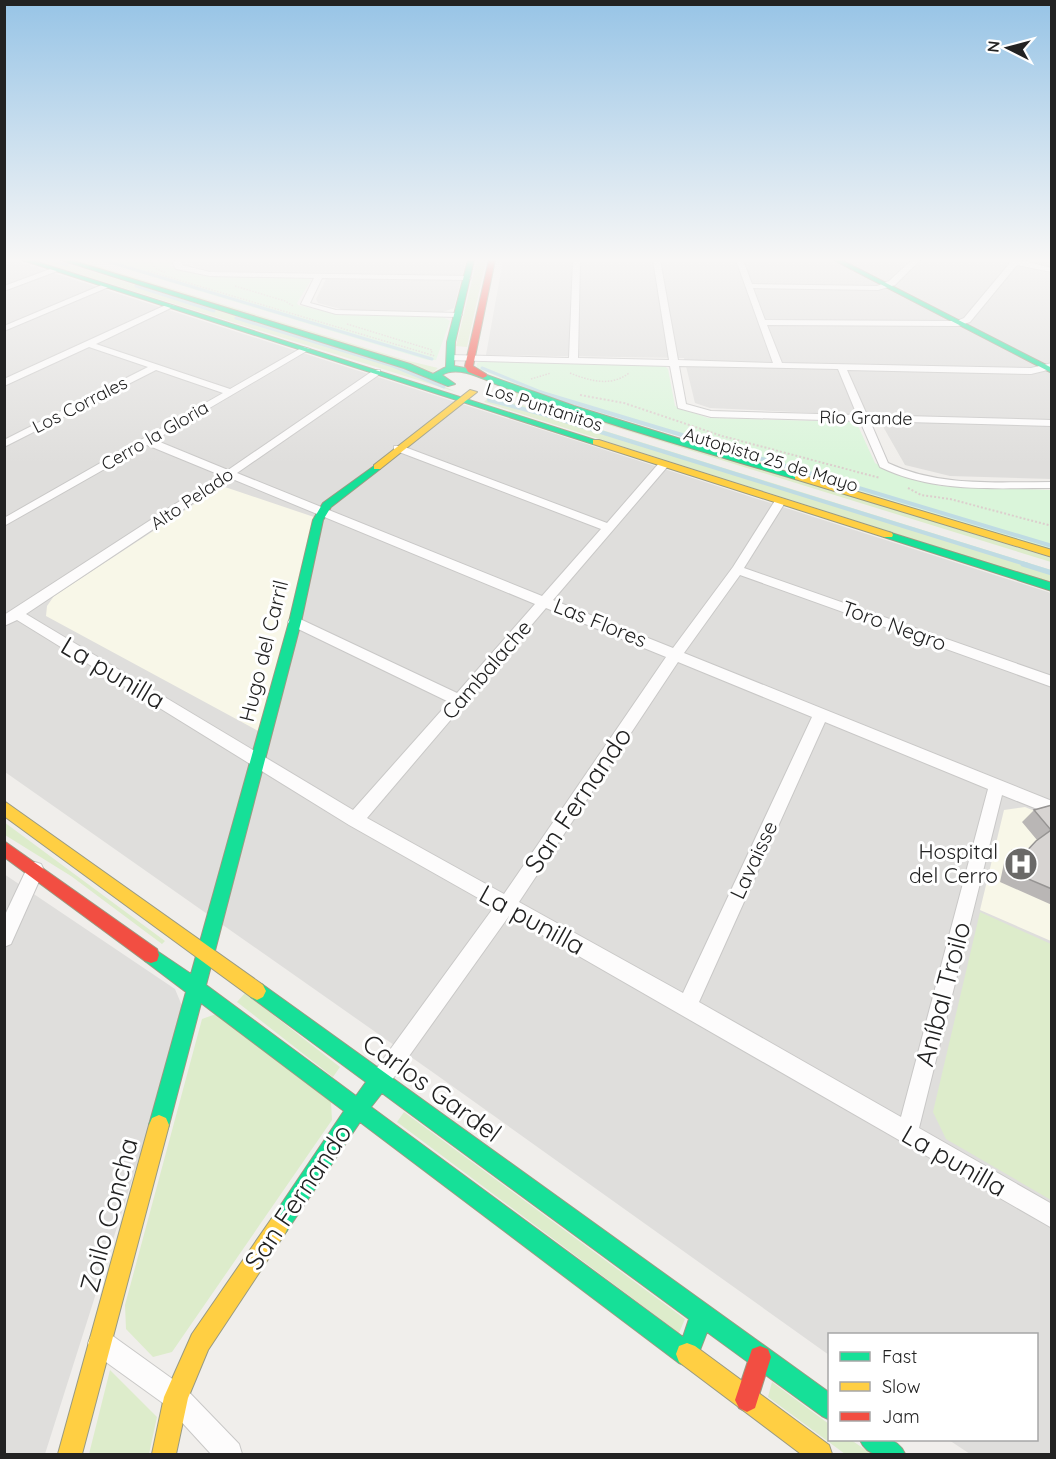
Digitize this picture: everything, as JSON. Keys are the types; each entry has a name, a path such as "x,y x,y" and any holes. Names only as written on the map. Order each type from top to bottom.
{"street":[{"path":"7,380 123,328"},
{"name":"Los Puntanitos","path":"239,328 377,372 472,395 664,464 1052,587"},
{"path":"277,328 407,366 444,366 470,358 1031,371 1050,369"},
{"path":"316,328 444,366 472,395"},
{"path":"444,366 455,328"},
{"path":"321,512 398,448 472,395 494,390 498,384 470,368 477,328"},
{"path":"573,360 574,328"},
{"path":"668,328 673,362"},
{"path":"764,328 778,365"},
{"path":"966,328 1050,369"},
{"path":"89,344 232,393"},
{"name":"Cerro la Gloria","path":"4,523 306,350"},
{"name":"Río Grande","path":"673,362 681,406 711,414 1052,423"},
{"name":"Los Corrales","path":"4,444 155,366"},
{"name":"Autopista 25 de Mayo","path":"444,366 489,378 539,398 1052,554"},
{"path":"841,367 884,465 892,470 941,482 1052,485"},
{"name":"Alto Pelado","path":"11,618 229,474 377,372"},
{"name":"Autopista 25 de Mayo","path":"472,395 521,402 1052,566"},
{"name":"Las Flores","path":"147,441 547,601 1052,808"},
{"path":"398,448 610,528"},
{"name":"Cambalache","path":"355,820 664,464"},
{"name":"San Fernando","path":"176,1397 200,1342 357,1109 506,906 676,654 737,570 780,501"},
{"name":"Hugo del Carril","path":"196,988 295,622 321,512"},
{"name":"Toro Negro","path":"737,570 1052,682"},
{"name":"La punilla","path":"11,618 355,820 687,1006 1052,1217"},
{"path":"295,622 460,701"},
{"name":"Lavaisse","path":"687,1006 820,714"},
{"name":"Aníbal Troilo","path":"907,1134 997,785"},
{"name":"Carlos Gardel","path":"4,807 828,1407"},
{"path":"4,848 196,988 820,1455"},
{"path":"4,938 35,870"},
{"name":"Zoilo Concha","path":"70,1455 196,988"},
{"path":"687,1355 702,1315"},
{"path":"99,1342 176,1397 229,1455"},
{"path":"747,1400 760,1357"},
{"path":"165,1455 176,1397"},
{"path":"873,1441 893,1455"}],"path":[{"path":"339,328 431,355 444,366"},
{"path":"359,328 432,350 431,355"},
{"path":"579,395 624,403 722,436 890,481"},
{"path":"900,484 921,495 950,499 1052,526"}],"shaded area":[{"path":"5,328 225,328 1051,593 1051,1454 970,1454 950,1441 1038,1441 1038,1333 828,1333 828,1354 431,1071 5,772"},
{"path":"491,328 1051,328 1051,479 950,476 905,465 877,416 710,408 695,403 684,358 486,355"},
{"path":"222,486 314,517 262,733 46,616 47,606 54,596"},
{"name":"Hospital del Cerro","path":"1025,807 1051,818 1051,941 980,910 1004,810"},
{"path":"4,874 175,989 185,1013 45,1454 5,1454"}],"green space":[{"path":"252,328 274,328 409,370 456,392"},
{"path":"288,328 301,328 438,368 432,373"},
{"path":"322,328 447,328 436,360 427,360"},
{"path":"460,328 471,328 467,347 456,346"},
{"path":"484,361 665,366 668,369 675,406 708,418 854,422 875,463 890,471 940,486 1051,490 1051,549 536,393 477,368 477,363"},
{"path":"504,388 1051,558 1051,562 521,398 498,394"},
{"path":"488,398 522,405 1051,570 1051,583 484,402"},
{"path":"4,822 165,941 162,944 71,876 5,835"},
{"path":"980,912 1051,944 1051,1200 946,1139 933,1112"},
{"path":"245,993 340,1067 333,1077 237,1002"},
{"path":"216,1014 331,1102 332,1120 172,1352 153,1357 126,1329 125,1305 202,1019"},
{"path":"404,1112 685,1319 679,1333 397,1122"},
{"path":"110,1370 157,1417 149,1454 89,1454"},
{"path":"772,1382 828,1423 828,1441 852,1441 872,1454 845,1454 768,1397"}],"building":[{"path":"1052,805 1052,889 1012,872 1016,852 1023,855 1051,830 1034,810"}],"waterway":[{"path":"269,328 393,366 444,387"},
{"path":"329,328 432,359"},
{"path":"482,368 543,393"},
{"path":"539,392 1052,546"},
{"path":"489,400 546,415 1028,565"},
{"path":"1023,564 1052,573"}],"traffic: fast":[{"path":"239,328 596,442"},
{"path":"284,328 407,366 451,384"},
{"path":"450,368 451,342 454,328"},
{"path":"969,328 1052,371"},
{"path":"441,380 437,374 444,370 451,368 467,371 571,408 798,477"},
{"path":"159,1125 295,622 318,520 327,505 377,467"},
{"path":"888,535 1052,587"},
{"path":"151,955 687,1354"},
{"path":"257,991 828,1407"},
{"path":"279,1225 357,1109 380,1080"},
{"path":"687,1355 702,1315"},
{"path":"874,1441 893,1454"}],"traffic: slow":[{"path":"377,467 473,392"},
{"path":"596,442 888,535"},
{"path":"798,477 1052,554"},
{"path":"4,807 257,991"},
{"path":"70,1454 159,1125"},
{"path":"164,1454 176,1397 200,1342 279,1225"},
{"path":"687,1354 820,1454"}],"traffic: jam":[{"path":"477,328 469,366 471,370 483,376"},
{"path":"4,848 151,955"},
{"path":"747,1400 760,1357"}],"place":[{"name":"Hospital del Cerro","path":"1021,864"}]}
